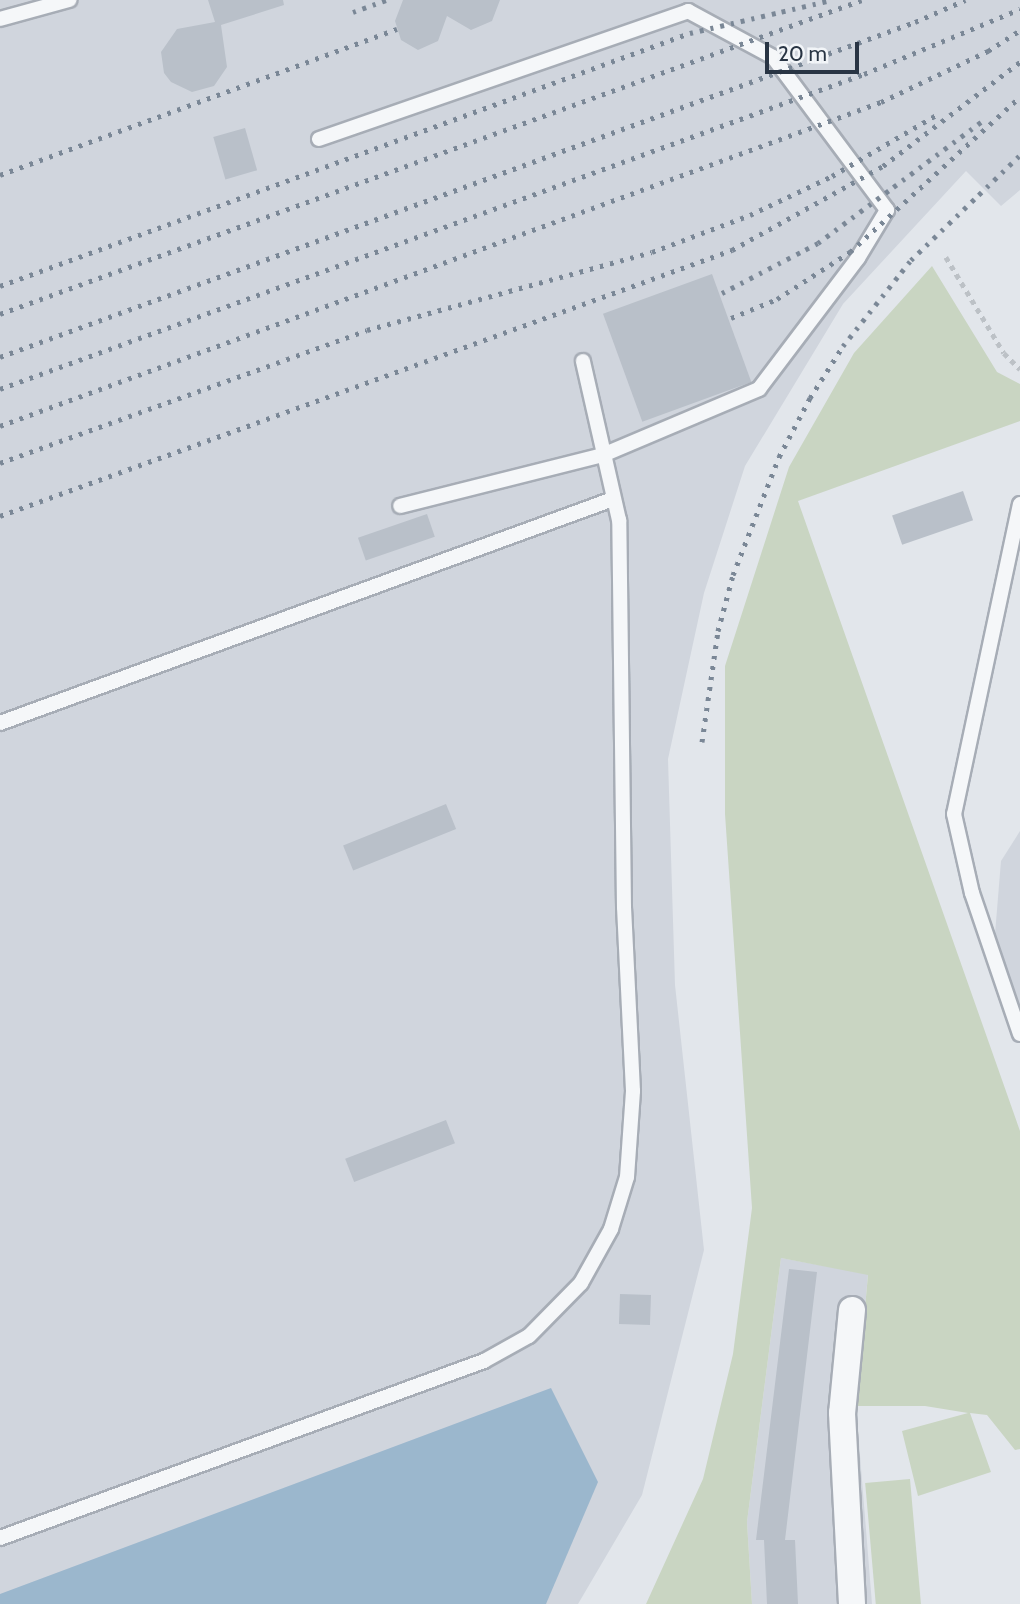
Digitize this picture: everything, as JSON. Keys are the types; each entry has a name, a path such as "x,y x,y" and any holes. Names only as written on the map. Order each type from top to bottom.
{"street":[{"path":"852,1310 842,1413 852,1604"}],"lane":[{"path":"0,19 69,0"},
{"path":"319,139 688,12 773,57 887,209 858,258 759,389 603,455 400,506"},
{"path":"0,1538 484,1361 529,1336 580,1283 611,1229 627,1177 633,1091 624,907 619,520 612,499 583,361"},
{"path":"0,723 612,499"},
{"path":"1020,504 954,814 972,893 1020,1034"}],"path":[{"path":"946,257 1004,353 1020,369"}],"shaded area":[{"path":"0,0 1020,0 1020,190 1001,206 966,171 843,304 745,466 704,593 668,759 675,985 704,1250 642,1495 578,1604 0,1604"},
{"path":"1020,831 1020,1006 995,934 1001,861"},
{"path":"781,1258 868,1274 856,1406 872,1604 752,1604 747,1522"}],"green space":[{"path":"932,266 997,372 1020,384 1020,421 798,501 1020,1131 1020,1449 1015,1450 987,1415 970,1413 991,1472 918,1496 902,1431 968,1413 925,1406 856,1406 868,1275 781,1258 747,1522 752,1604 646,1604 703,1479 733,1354 752,1208 725,814 725,666 789,467 854,353"},
{"path":"910,1479 921,1604 876,1604 865,1483"}],"water":[{"path":"551,1388 598,1482 546,1604 0,1604 0,1594"}],"building":[{"path":"208,0 283,0 284,5 221,25 227,67 214,86 192,92 171,82 164,73 161,52 177,29 215,22"},
{"path":"403,0 500,0 492,21 471,30 447,16 438,41 418,50 401,40 395,21"},
{"path":"245,128 257,170 225,179 213,137"},
{"path":"712,274 751,382 642,422 603,314"},
{"path":"963,491 973,520 902,545 892,515"},
{"path":"427,514 435,537 366,560 358,538"},
{"path":"446,804 456,829 353,871 343,846"},
{"path":"446,1120 455,1143 354,1182 345,1159"},
{"path":"789,1269 817,1272 785,1540 795,1540 798,1604 767,1604 764,1540 756,1540"},
{"path":"620,1294 651,1295 650,1325 619,1324"}],"railway":[{"path":"353,12 386,0"},
{"path":"0,286 690,33 832,0"},
{"path":"0,314 862,0"},
{"path":"0,357 915,22 965,0"},
{"path":"0,389 864,74 1020,9"},
{"path":"0,175 397,29"},
{"path":"0,426 881,102 988,51 1020,30"},
{"path":"0,516 732,250 883,166 1020,62"},
{"path":"731,318 777,299 850,252 1020,97"},
{"path":"0,463 367,330 652,252 750,215 832,176 938,114"},
{"path":"722,293 818,243 981,122"},
{"path":"702,742 718,631 733,575 779,457 810,398 843,346 911,260 1020,155"}]}
